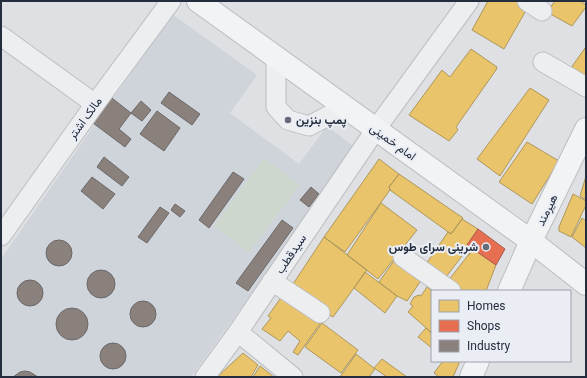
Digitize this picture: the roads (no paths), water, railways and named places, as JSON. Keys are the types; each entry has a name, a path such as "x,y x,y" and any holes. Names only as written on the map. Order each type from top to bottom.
{"main road":[{"name":"امام خمینی","path":"198,1 532,241 586,284"},
{"name":"هیرمند","path":"509,290 586,129"},
{"path":"471,377 478,362"}],"street":[{"name":"مالک اشتر","path":"1,236 8,214 95,104 171,1"},
{"name":"سیدقطب","path":"205,377 238,332 376,129 468,1"},
{"path":"1,36 95,104"},
{"path":"276,57 276,107 288,120 309,126 345,107"},
{"path":"544,62 586,87"},
{"path":"402,257 450,290"},
{"path":"272,281 320,313"},
{"path":"238,332 293,377"}],"place":[{"name":"پمپ بنزین","path":"288,120"},
{"name":"شرینی سرای طوس","path":"486,247"}]}
